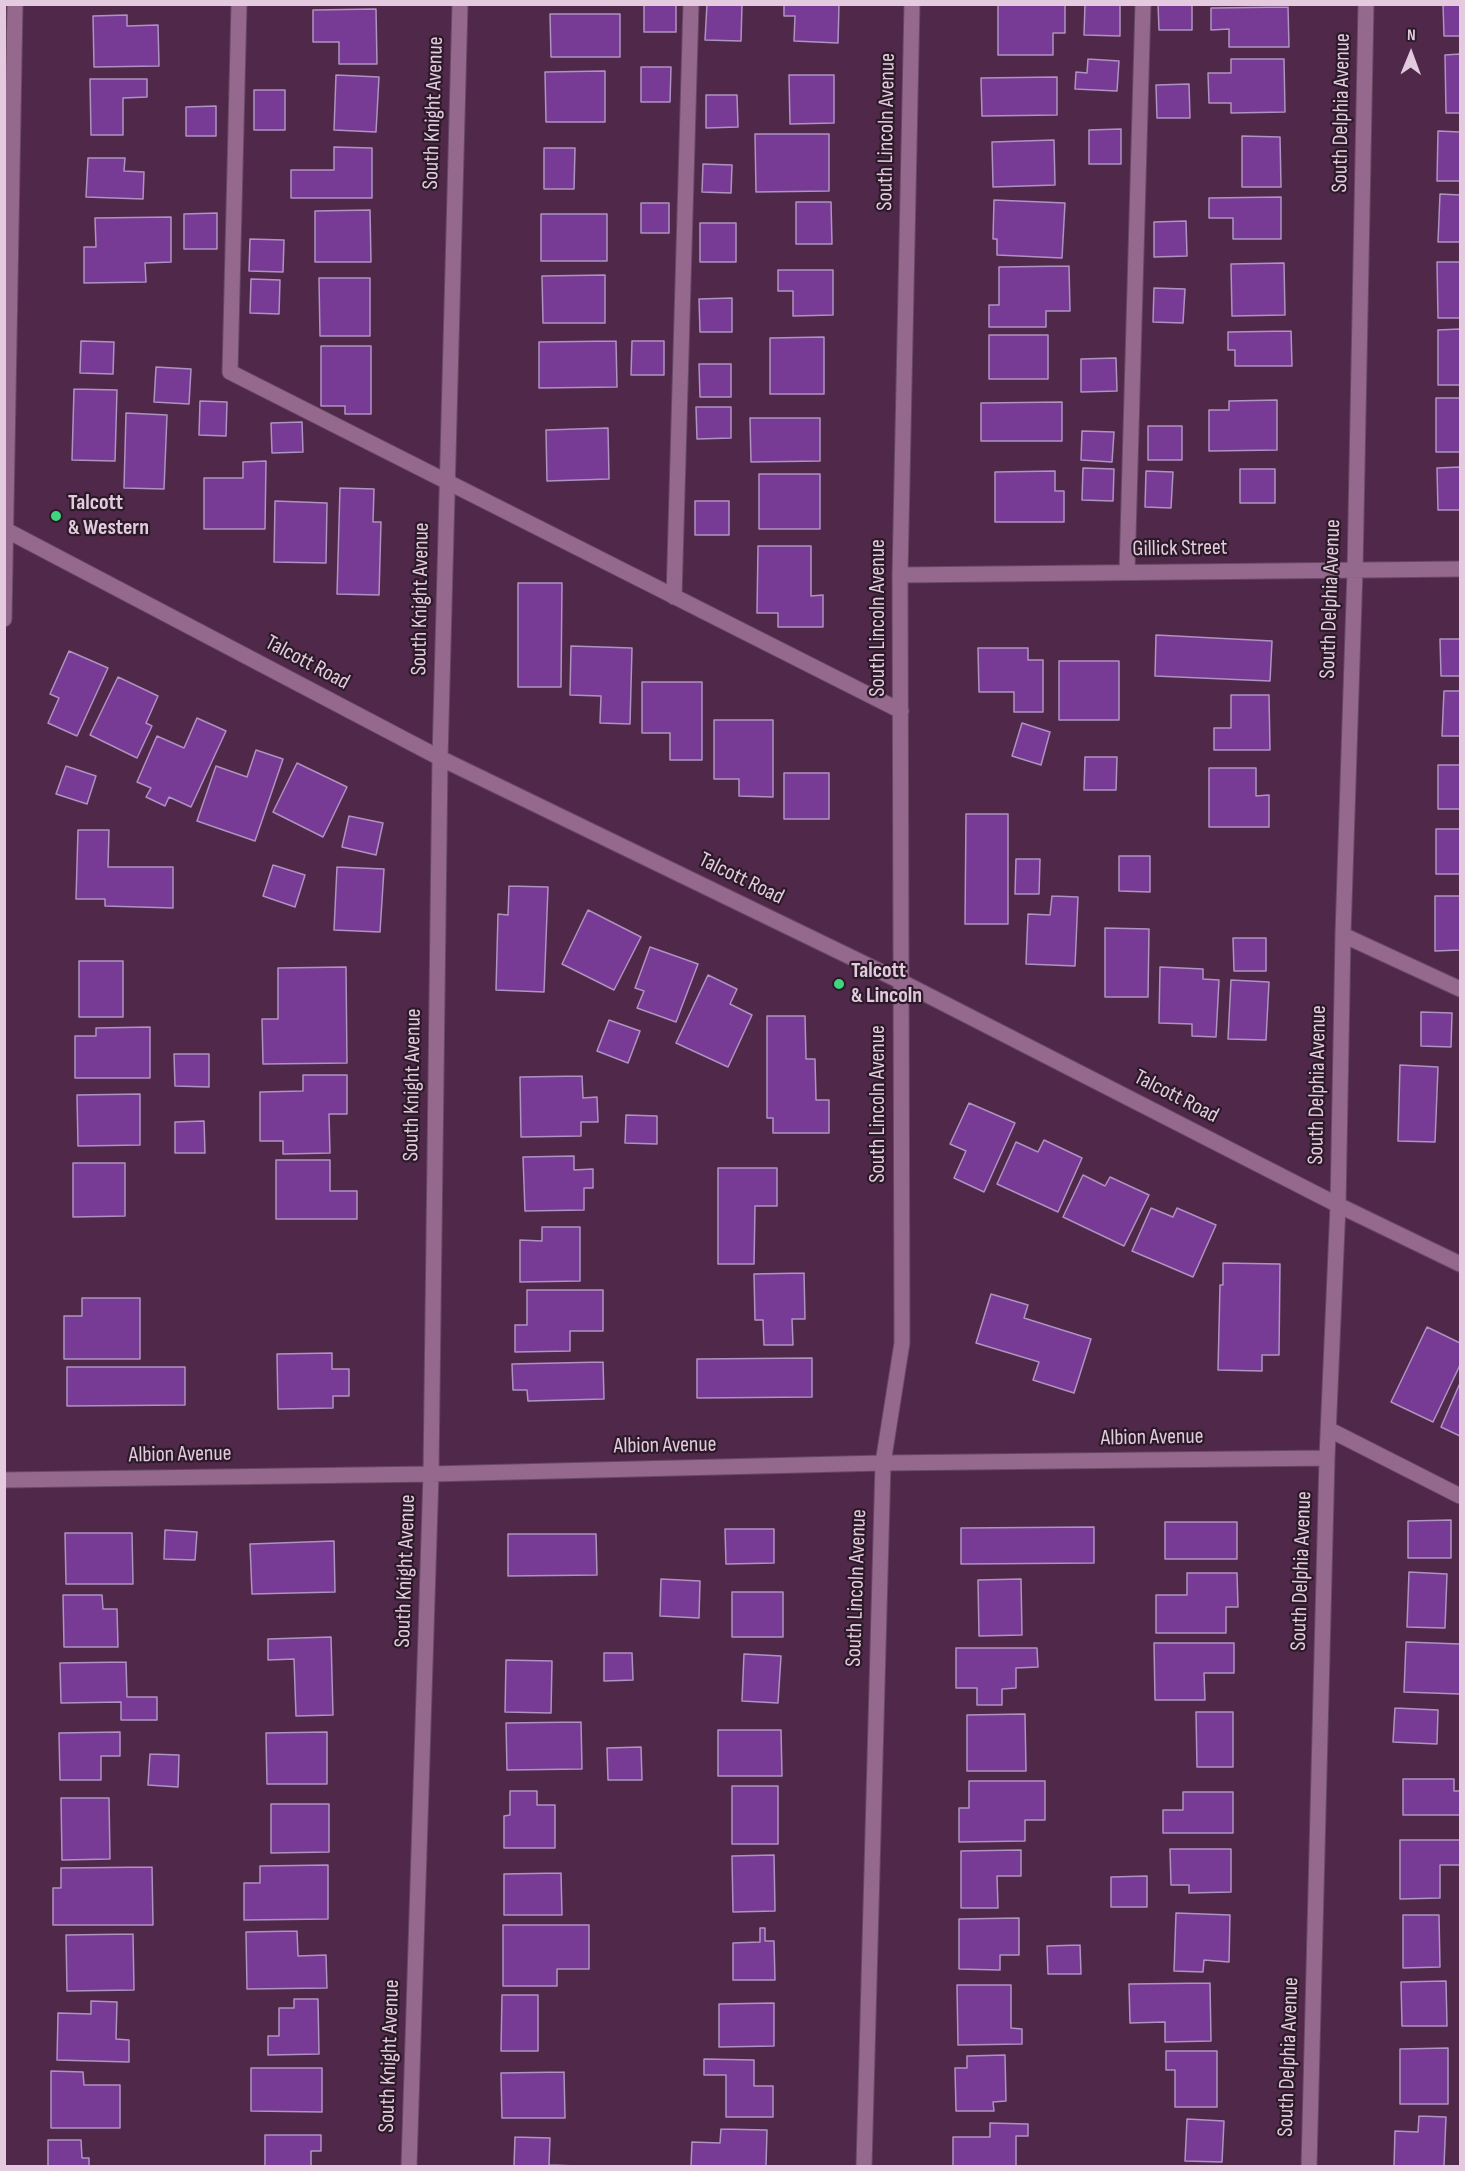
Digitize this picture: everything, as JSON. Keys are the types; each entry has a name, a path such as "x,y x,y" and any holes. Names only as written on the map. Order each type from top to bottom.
{"street":[{"path":"4,619 15,4"},
{"path":"239,4 230,372 901,711"},
{"name":"South Knight Avenue","path":"409,2166 431,1474 440,758 460,4"},
{"path":"674,597 691,4"},
{"name":"South Lincoln Avenue","path":"864,2166 883,1463 902,1343 900,575 912,4"},
{"path":"1127,572 1143,4"},
{"name":"South Delphia Avenue","path":"1308,2166 1327,1458 1338,1204 1343,934 1355,570 1366,4"},
{"name":"Talcott Road","path":"6,530 440,758 900,981 1338,1204 1461,1264"},
{"name":"Gillick Street","path":"900,575 1461,569"},
{"path":"1343,934 1461,989"},
{"path":"1330,1430 1461,1496"},
{"name":"Albion Avenue","path":"4,1479 431,1474 883,1463 1327,1458"}],"building":[{"path":"644,4 676,4 676,32 644,32"},
{"path":"707,4 742,4 741,41 705,40"},
{"path":"784,4 839,4 838,43 794,41 795,16 784,16"},
{"path":"998,4 1065,4 1065,33 1053,33 1053,55 998,55"},
{"path":"1085,4 1120,4 1120,36 1084,35"},
{"path":"1158,4 1192,4 1192,30 1159,30"},
{"path":"1443,4 1460,4 1460,36 1444,36"},
{"path":"1288,7 1289,47 1229,47 1229,29 1211,30 1211,8"},
{"path":"376,9 377,64 339,64 339,42 313,42 313,10"},
{"path":"550,14 620,14 620,57 551,57"},
{"path":"127,15 127,26 158,25 159,66 94,67 93,16"},
{"path":"1460,54 1460,113 1446,113 1445,55"},
{"path":"1088,59 1119,61 1117,91 1075,89 1076,72 1087,73"},
{"path":"1231,59 1284,59 1285,112 1231,113 1231,103 1209,103 1208,73 1231,73"},
{"path":"641,67 671,67 670,102 641,102"},
{"path":"605,71 605,122 546,122 545,72"},
{"path":"336,75 379,77 376,132 334,130"},
{"path":"789,75 834,75 834,123 790,124"},
{"path":"1057,77 1057,115 982,116 981,78"},
{"path":"90,79 147,79 147,97 123,98 123,135 91,135"},
{"path":"1189,84 1190,118 1157,118 1156,85"},
{"path":"254,90 285,90 285,130 254,130"},
{"path":"706,95 737,95 738,127 706,128"},
{"path":"216,106 216,136 186,136 186,107"},
{"path":"1121,129 1121,164 1089,164 1089,130"},
{"path":"1438,131 1460,132 1460,181 1437,181"},
{"path":"755,134 829,134 829,191 756,192"},
{"path":"1242,136 1280,137 1281,187 1242,187"},
{"path":"1054,140 1055,185 993,187 992,142"},
{"path":"334,147 372,148 372,198 291,198 291,170 334,170"},
{"path":"544,148 575,148 574,189 544,189"},
{"path":"88,158 125,158 124,171 144,172 143,199 86,197"},
{"path":"703,164 732,165 731,193 702,192"},
{"path":"1440,194 1460,195 1460,242 1438,242"},
{"path":"1281,197 1281,239 1233,239 1233,218 1209,218 1209,198"},
{"path":"994,200 1065,203 1062,258 997,255 997,239 993,239"},
{"path":"796,202 831,202 832,244 796,244"},
{"path":"641,203 669,203 669,233 641,233"},
{"path":"370,210 371,262 315,262 315,211"},
{"path":"217,213 217,249 184,249 184,214"},
{"path":"541,214 607,214 607,261 541,261"},
{"path":"171,217 171,262 145,263 146,282 84,283 84,247 96,247 95,218"},
{"path":"1186,221 1187,256 1154,257 1154,222"},
{"path":"700,223 736,223 736,262 700,262"},
{"path":"250,239 284,240 283,272 249,271"},
{"path":"1437,262 1460,262 1460,318 1438,318"},
{"path":"1284,263 1285,315 1232,316 1231,264"},
{"path":"1069,266 1070,311 1046,311 1046,327 989,327 989,305 999,305 999,267"},
{"path":"778,270 833,270 833,315 793,316 793,291 778,291"},
{"path":"605,275 605,323 543,323 542,276"},
{"path":"319,278 370,278 370,336 320,336"},
{"path":"251,279 280,280 279,314 250,313"},
{"path":"1154,288 1185,289 1183,323 1153,322"},
{"path":"732,298 732,332 700,332 699,299"},
{"path":"1460,329 1460,385 1438,385 1438,330"},
{"path":"1291,331 1292,366 1235,366 1235,350 1228,350 1228,332"},
{"path":"989,335 1048,335 1048,379 989,379"},
{"path":"824,337 824,394 770,394 770,338"},
{"path":"81,341 114,342 113,374 80,373"},
{"path":"616,341 617,387 539,388 539,342"},
{"path":"632,341 664,341 664,375 631,375"},
{"path":"321,346 371,346 371,414 345,414 345,406 321,406"},
{"path":"1116,358 1117,391 1081,392 1081,359"},
{"path":"699,364 731,364 731,397 700,397"},
{"path":"156,367 191,369 189,404 154,402"},
{"path":"74,389 117,390 115,461 72,460"},
{"path":"1436,398 1460,398 1460,452 1436,452"},
{"path":"1277,400 1277,450 1209,451 1209,410 1229,410 1229,401"},
{"path":"200,401 227,402 226,436 199,435"},
{"path":"1062,402 1062,441 981,441 981,403"},
{"path":"696,407 731,407 731,438 697,439"},
{"path":"126,413 167,415 164,489 124,488"},
{"path":"750,418 820,418 820,461 751,462"},
{"path":"302,422 303,452 272,453 271,423"},
{"path":"1148,426 1182,426 1182,460 1148,460"},
{"path":"608,428 609,479 547,481 546,430"},
{"path":"1082,431 1114,432 1112,462 1081,460"},
{"path":"266,461 265,529 204,529 204,478 243,478 243,462"},
{"path":"1460,467 1460,510 1438,510 1437,468"},
{"path":"1083,468 1114,469 1113,501 1082,500"},
{"path":"1240,469 1275,469 1275,503 1240,503"},
{"path":"1055,471 1055,491 1064,491 1064,522 995,522 995,472"},
{"path":"1146,471 1173,472 1171,508 1145,507"},
{"path":"759,474 820,474 820,529 759,529"},
{"path":"340,488 374,489 373,522 381,522 379,595 337,594"},
{"path":"275,501 327,503 326,563 274,562"},
{"path":"695,501 729,501 729,535 695,535"},
{"path":"758,546 811,546 811,596 823,595 823,627 778,627 778,613 757,613"},
{"path":"518,583 562,583 561,687 518,687"},
{"path":"1156,635 1272,641 1270,681 1155,676"},
{"path":"1440,639 1460,639 1460,676 1441,676"},
{"path":"571,646 632,648 630,724 600,723 601,696 570,695"},
{"path":"978,648 1028,648 1028,660 1043,660 1043,712 1014,712 1014,692 979,692"},
{"path":"69,651 108,668 77,736 48,723 59,698 50,694"},
{"path":"1059,661 1119,661 1119,720 1059,720"},
{"path":"118,677 158,696 146,723 152,726 137,758 90,735"},
{"path":"642,682 702,682 702,760 670,760 670,733 642,733"},
{"path":"1444,691 1460,691 1460,736 1442,736"},
{"path":"1231,695 1269,695 1270,750 1214,750 1214,728 1231,728"},
{"path":"197,718 226,731 191,807 169,797 165,806 146,797 151,788 137,782 157,736 184,748"},
{"path":"714,720 773,720 773,797 739,796 739,779 714,779"},
{"path":"1022,723 1050,732 1041,765 1012,756"},
{"path":"256,750 283,759 255,841 197,821 216,766 247,777"},
{"path":"1085,757 1117,757 1116,790 1084,790"},
{"path":"297,763 347,787 323,837 273,812"},
{"path":"1438,765 1460,765 1460,809 1438,809"},
{"path":"66,766 96,776 87,804 56,794"},
{"path":"1209,768 1256,768 1256,796 1269,795 1269,827 1209,827"},
{"path":"784,773 829,773 829,819 784,819"},
{"path":"966,814 1008,814 1008,924 965,924"},
{"path":"349,816 383,823 376,855 342,847"},
{"path":"1436,829 1460,829 1460,874 1436,874"},
{"path":"78,830 109,830 108,867 173,867 173,908 105,906 105,899 76,899"},
{"path":"1119,856 1150,856 1150,892 1119,891"},
{"path":"1016,859 1040,859 1039,894 1015,894"},
{"path":"273,865 305,875 295,907 263,896"},
{"path":"337,867 384,869 380,932 334,930"},
{"path":"509,886 548,887 544,992 496,990 498,914 508,915"},
{"path":"1052,896 1078,897 1075,966 1026,964 1028,914 1050,915"},
{"path":"1435,896 1460,896 1460,950 1435,951"},
{"path":"588,910 641,937 614,990 562,964"},
{"path":"1105,928 1149,929 1148,997 1105,997"},
{"path":"1233,938 1266,938 1266,971 1234,971"},
{"path":"650,947 698,964 676,1022 637,1008 644,991 635,988"},
{"path":"79,961 123,961 123,1017 79,1017"},
{"path":"346,967 347,1063 263,1064 262,1019 278,1019 278,968"},
{"path":"1160,967 1203,969 1203,979 1219,980 1216,1037 1192,1036 1192,1024 1159,1023"},
{"path":"708,975 737,989 730,1004 752,1015 728,1067 676,1043"},
{"path":"1231,980 1269,982 1266,1040 1228,1039"},
{"path":"1421,1012 1452,1013 1451,1047 1421,1046"},
{"path":"767,1016 805,1016 806,1059 815,1059 816,1100 829,1100 829,1133 773,1133 773,1118 767,1118"},
{"path":"609,1020 640,1031 628,1063 597,1051"},
{"path":"150,1027 150,1078 75,1078 75,1036 96,1036 96,1028"},
{"path":"174,1054 209,1054 209,1087 175,1086"},
{"path":"1400,1065 1438,1067 1435,1142 1398,1141"},
{"path":"303,1075 347,1075 347,1114 329,1114 330,1153 283,1154 283,1141 260,1141 260,1092 303,1091"},
{"path":"582,1076 583,1098 597,1097 598,1122 581,1122 581,1136 521,1137 520,1077"},
{"path":"140,1094 140,1145 78,1146 77,1095"},
{"path":"969,1103 1015,1123 984,1192 954,1178 966,1151 950,1144"},
{"path":"626,1115 657,1116 657,1144 625,1143"},
{"path":"204,1121 205,1153 175,1153 175,1122"},
{"path":"1044,1140 1082,1158 1058,1212 997,1184 1016,1142 1038,1152"},
{"path":"574,1156 574,1170 593,1169 593,1188 584,1188 584,1210 525,1211 523,1157"},
{"path":"276,1160 330,1160 330,1191 357,1191 357,1219 276,1219"},
{"path":"73,1163 125,1163 125,1216 73,1217"},
{"path":"718,1168 777,1168 777,1206 755,1206 754,1264 718,1264"},
{"path":"1083,1175 1105,1186 1110,1177 1149,1195 1124,1246 1063,1217"},
{"path":"1151,1208 1173,1217 1177,1208 1216,1225 1193,1277 1132,1251"},
{"path":"542,1227 580,1227 580,1281 520,1282 520,1240 542,1241"},
{"path":"1223,1263 1280,1264 1279,1355 1262,1355 1262,1371 1218,1370 1220,1285 1223,1285"},
{"path":"804,1273 805,1319 792,1319 793,1345 764,1345 763,1320 755,1320 754,1274"},
{"path":"527,1290 603,1290 603,1331 570,1331 570,1351 515,1352 515,1325 527,1325"},
{"path":"991,1294 1028,1305 1024,1318 1091,1339 1074,1393 1033,1380 1039,1362 976,1343"},
{"path":"82,1298 140,1298 140,1359 64,1359 64,1316 82,1316"},
{"path":"1427,1327 1460,1343 1460,1365 1433,1422 1391,1402"},
{"path":"332,1353 332,1369 349,1369 349,1396 333,1396 333,1408 278,1409 277,1354"},
{"path":"812,1358 812,1397 697,1398 697,1359"},
{"path":"603,1362 604,1399 528,1401 527,1390 513,1390 512,1364"},
{"path":"67,1367 185,1367 185,1405 67,1406"},
{"path":"1460,1383 1460,1436 1441,1427"},
{"path":"1451,1520 1451,1558 1408,1558 1408,1521"},
{"path":"1165,1522 1237,1522 1237,1559 1165,1559"},
{"path":"1094,1527 1094,1563 961,1564 961,1528"},
{"path":"725,1529 774,1529 774,1563 726,1564"},
{"path":"165,1530 197,1532 195,1560 164,1559"},
{"path":"65,1533 132,1533 133,1584 66,1584"},
{"path":"508,1534 596,1534 597,1575 508,1576"},
{"path":"334,1541 335,1592 252,1594 250,1544"},
{"path":"1409,1572 1447,1574 1445,1628 1407,1627"},
{"path":"1187,1573 1237,1573 1238,1607 1226,1607 1226,1633 1156,1633 1156,1595 1187,1595"},
{"path":"661,1579 700,1581 699,1618 660,1616"},
{"path":"1021,1579 1022,1635 979,1636 978,1580"},
{"path":"732,1592 783,1592 783,1637 732,1637"},
{"path":"63,1595 102,1595 103,1609 117,1609 118,1647 64,1647"},
{"path":"331,1637 333,1715 296,1716 294,1659 268,1660 268,1639"},
{"path":"1406,1642 1460,1644 1460,1694 1404,1692"},
{"path":"1154,1643 1234,1643 1234,1673 1204,1673 1205,1700 1155,1700"},
{"path":"956,1648 1037,1648 1038,1667 1016,1668 1016,1688 1002,1689 1002,1705 977,1705 977,1688 956,1688"},
{"path":"604,1653 632,1653 633,1680 604,1681"},
{"path":"744,1654 781,1656 778,1703 742,1701"},
{"path":"506,1660 552,1661 551,1713 505,1712"},
{"path":"126,1662 127,1697 157,1697 157,1720 121,1720 121,1702 61,1703 60,1663"},
{"path":"1395,1708 1438,1710 1437,1744 1393,1742"},
{"path":"1196,1712 1233,1712 1233,1767 1197,1767"},
{"path":"1025,1714 1026,1771 967,1771 967,1715"},
{"path":"581,1722 582,1769 507,1770 506,1723"},
{"path":"718,1730 781,1730 782,1776 718,1776"},
{"path":"120,1732 120,1756 101,1756 101,1780 60,1780 59,1733"},
{"path":"327,1732 327,1784 267,1784 266,1733"},
{"path":"641,1747 642,1780 608,1780 607,1748"},
{"path":"150,1754 179,1755 178,1787 148,1785"},
{"path":"1403,1779 1454,1779 1454,1791 1460,1791 1460,1815 1403,1815"},
{"path":"969,1781 1045,1781 1045,1820 1025,1820 1025,1841 959,1842 959,1808 969,1808"},
{"path":"732,1786 778,1786 778,1844 732,1844"},
{"path":"510,1791 537,1791 537,1805 555,1805 555,1848 504,1848 504,1816 510,1815"},
{"path":"1183,1792 1233,1792 1233,1833 1163,1833 1163,1810 1183,1810"},
{"path":"61,1798 109,1798 110,1859 62,1860"},
{"path":"271,1804 329,1804 329,1852 271,1853"},
{"path":"1400,1840 1460,1840 1460,1865 1440,1865 1440,1898 1400,1899"},
{"path":"1170,1849 1231,1849 1231,1892 1189,1893 1189,1885 1171,1885"},
{"path":"1021,1850 1021,1876 997,1876 998,1908 961,1908 961,1851"},
{"path":"774,1855 775,1911 733,1912 732,1856"},
{"path":"328,1865 328,1919 244,1920 244,1883 260,1883 260,1866"},
{"path":"152,1867 153,1925 53,1925 53,1888 61,1888 61,1868"},
{"path":"561,1873 562,1915 504,1915 504,1874"},
{"path":"1147,1876 1147,1907 1111,1907 1111,1877"},
{"path":"1176,1913 1230,1915 1229,1962 1204,1960 1203,1972 1174,1971"},
{"path":"1403,1915 1439,1915 1440,1967 1403,1968"},
{"path":"1019,1918 1019,1955 1000,1955 1000,1970 959,1969 959,1919"},
{"path":"503,1925 589,1925 589,1969 557,1969 557,1986 503,1986"},
{"path":"760,1928 765,1928 765,1941 774,1941 775,1980 733,1980 733,1943 760,1942"},
{"path":"297,1931 298,1956 326,1955 327,1988 247,1989 246,1932"},
{"path":"133,1934 134,1990 67,1991 66,1935"},
{"path":"1080,1945 1081,1974 1048,1974 1047,1946"},
{"path":"1446,1981 1447,2026 1402,2026 1401,1982"},
{"path":"1210,1983 1211,2041 1165,2042 1165,2022 1130,2023 1129,1984"},
{"path":"957,1985 1011,1985 1011,2028 1022,2029 1022,2044 958,2045"},
{"path":"502,1995 538,1995 538,2051 501,2051"},
{"path":"294,1999 318,1999 319,2054 268,2055 268,2036 279,2036 279,2008 294,2008"},
{"path":"91,2001 117,2002 116,2039 129,2040 129,2062 57,2060 58,2013 91,2014"},
{"path":"774,2003 774,2046 719,2047 719,2004"},
{"path":"1448,2048 1448,2104 1400,2104 1400,2049"},
{"path":"1166,2051 1217,2051 1217,2107 1175,2107 1175,2070 1166,2070"},
{"path":"1005,2055 1006,2101 993,2102 994,2111 956,2111 955,2068 967,2068 967,2056"},
{"path":"704,2059 754,2060 754,2086 773,2086 773,2117 726,2117 726,2075 704,2075"},
{"path":"251,2068 322,2068 322,2112 251,2111"},
{"path":"51,2071 83,2072 84,2085 120,2085 120,2128 51,2128"},
{"path":"564,2072 565,2118 502,2118 501,2073"},
{"path":"1419,2116 1446,2117 1444,2166 1394,2166 1395,2131 1418,2132"},
{"path":"1187,2119 1224,2121 1222,2162 1185,2161"},
{"path":"990,2123 1028,2124 1028,2136 1016,2136 1016,2166 953,2166 953,2137 990,2137"},
{"path":"721,2129 767,2130 766,2166 691,2166 692,2142 720,2143"},
{"path":"265,2135 321,2135 321,2151 311,2151 311,2166 265,2166"},
{"path":"515,2137 550,2138 549,2165 578,2166 514,2166"},
{"path":"48,2140 81,2140 82,2158 89,2158 89,2166 48,2166"}],"place":[{"name":"Talcott & Western","path":"56,516"},
{"name":"Talcott & Lincoln","path":"839,984"}]}
